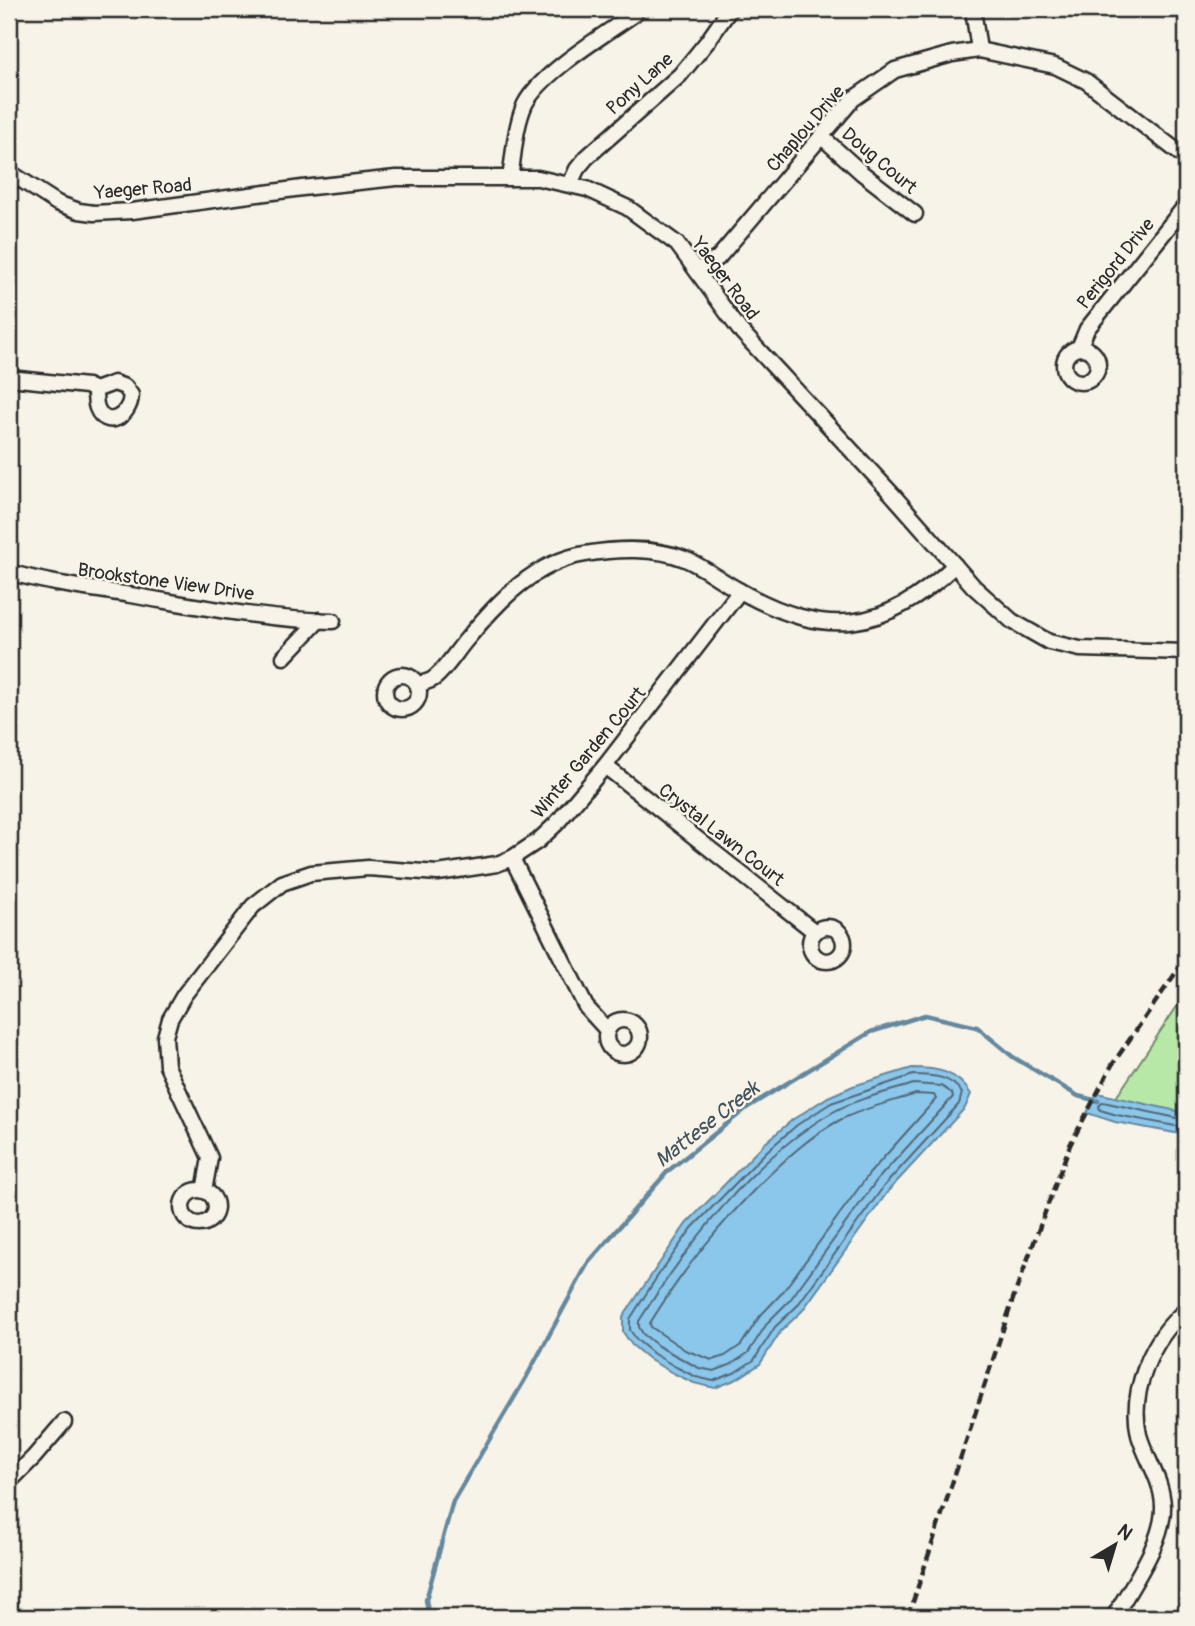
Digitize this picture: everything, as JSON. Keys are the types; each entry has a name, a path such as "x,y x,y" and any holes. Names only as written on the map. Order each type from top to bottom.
{"street":[{"name":"Pony Lane","path":"570,184 587,157 693,60 730,9"},
{"path":"972,9 979,50"},
{"path":"510,178 518,127 527,100 552,74 632,11"},
{"name":"Chaplou Drive","path":"698,270 718,258 853,99 895,70 952,54 979,50 1055,66 1086,81 1186,158"},
{"name":"Doug Court","path":"822,137 862,173 915,214"},
{"name":"Yaeger Road","path":"9,172 57,203 94,213 145,209 376,179 538,178 570,184 606,196 648,221 677,244 739,329 1003,614 1049,642 1097,651 1186,652"},
{"name":"Perigord Drive","path":"1079,348 1087,329 1186,205"},
{"path":"9,378 88,386 95,390"},
{"path":"418,684 434,679 472,632 515,588 536,572 570,558 605,551 668,554 706,570 740,591 787,613 813,621 842,624 905,606 934,585 955,565"},
{"name":"Brookstone View Drive","path":"9,572 73,588 183,605 326,620 284,657"},
{"name":"Winter Garden Court","path":"204,1191 210,1158 167,1066 166,1037 170,1019 184,995 253,906 282,883 311,873 368,868 438,873 497,864 512,858 538,841 556,824 605,766 740,591"},
{"name":"Crystal Lawn Court","path":"605,766 815,932"},
{"path":"512,858 586,1007 607,1030"},
{"path":"1114,1617 1161,1531 1163,1506 1160,1482 1140,1436 1137,1419 1143,1374 1164,1334 1186,1310"},
{"path":"9,1482 64,1422"}],"green space":[{"path":"1186,993 1186,1113 1115,1099"}],"water":[{"path":"912,1068 946,1072 959,1080 971,1094 965,1108 889,1190 802,1311 781,1331 760,1364 737,1379 715,1388 694,1383 673,1373 650,1360 632,1345 623,1332 623,1317 686,1224 763,1145 792,1120 828,1097 853,1086"},
{"path":"1097,1093 1186,1113 1186,1135 1115,1122 1087,1113"}],"waterway":[{"name":"Mattese Creek","path":"429,1617 426,1600 453,1501 527,1376 588,1263 668,1171 748,1107 871,1032 925,1015 977,1027 1013,1057 1078,1096 1098,1101"}],"railway":[{"path":"908,1617 1014,1296 1070,1145 1112,1065 1186,958"}]}
